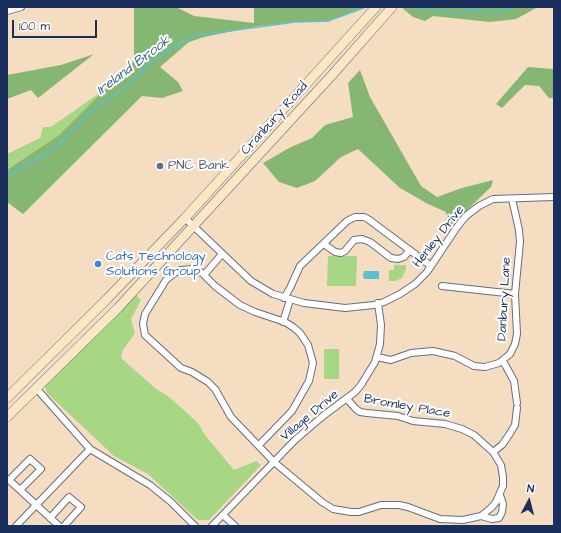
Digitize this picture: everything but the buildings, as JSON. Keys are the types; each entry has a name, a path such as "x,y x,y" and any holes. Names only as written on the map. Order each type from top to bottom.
{"main road":[{"name":"Cranbury Road","path":"7,398 107,299 185,218 376,7"},
{"name":"Cranbury Road","path":"7,417 118,308 333,74 392,7"}],"street":[{"path":"7,11 21,7"},
{"name":"Henley Drive","path":"185,218 251,281 273,294 304,303 345,308 378,303 400,294 412,286 431,266 466,216 479,206 493,199 554,197"},
{"name":"Danbury Lane","path":"377,357 391,360 411,353 433,351 455,356 478,367 492,366 503,360 512,351 517,337 515,294 520,242 519,230 512,199"},
{"path":"283,322 290,288 300,266 348,221 355,217 360,216 368,219 431,266"},
{"path":"324,244 335,252 341,253 345,251 354,240 362,239 370,242 391,258 398,260 404,257 410,250"},
{"path":"204,275 222,254"},
{"path":"259,445 292,411 309,381 312,373 312,358 308,344 293,326 269,318 240,305 227,296 204,275 197,271 187,269 171,274 145,314 142,324 144,332 181,368 192,372 208,382 214,389 231,418 274,462 322,502 333,509 351,512 359,512 381,505 390,504 408,507 440,519 468,520 481,516 491,508 500,495"},
{"path":"442,286 515,294"},
{"name":"Village Drive","path":"212,526 295,440 323,416 355,392 364,382 377,357 381,335 381,321 378,303"},
{"path":"493,452 502,445 515,424 517,405 514,381 503,360"},
{"path":"36,388 90,448 150,485 171,502 195,526"},
{"name":"Bromley Place","path":"347,398 356,409 367,414 388,414 413,421 445,424 462,429 474,435 493,452 500,465 503,477 503,486 500,495 503,504 502,512 498,518 492,519 481,516"},
{"path":"16,526 90,448"},
{"path":"20,490 41,469 30,459 9,480 59,526"},
{"path":"50,518 69,497 81,508 64,526"},
{"path":"223,515 234,526"}],"green space":[{"path":"134,7 176,7 194,16 254,23 254,7 366,7 328,21 294,22 258,26 204,37 189,42 160,67 178,82 183,91 162,98 142,96 23,214 7,202 7,170 59,135 134,61"},
{"path":"401,7 538,7 516,19 490,22 433,16 425,21 413,17"},
{"path":"94,54 38,98 31,90 7,99 7,75 61,65"},
{"path":"528,67 554,69 554,98 549,98 539,86 525,85 502,108 496,104"},
{"path":"360,70 370,97 421,186 437,197 462,188 493,180 491,187 447,229 446,212 428,204 400,188 358,149 341,157 315,181 297,188 279,182 263,163 291,147 312,138 325,125 353,117 348,83"},
{"path":"111,85 59,135 7,170 7,154 40,138 43,127 51,127"},
{"path":"328,256 357,256 356,286 327,286"},
{"path":"394,265 406,265 406,269 402,278 395,281 389,281 389,270 394,270"},
{"path":"136,295 141,300 131,319 135,333 123,350 121,358 155,388 168,396 198,423 205,435 234,470 256,461 261,465 209,520 198,520 148,474 114,456 47,393 45,387 48,380"},
{"path":"324,349 339,349 339,379 324,379"}],"water":[{"path":"364,271 379,271 379,279 364,279"}],"waterway":[{"name":"Ireland Brook","path":"7,177 57,147 92,111 127,86 151,62 192,36 295,22 328,21 366,7"},
{"name":"Ireland Brook","path":"412,7 450,13 475,10 496,13 513,7"}],"place":[{"name":"PNC Bank","path":"160,166"},
{"name":"Cats Technology Solutions Group","path":"98,264"}]}
